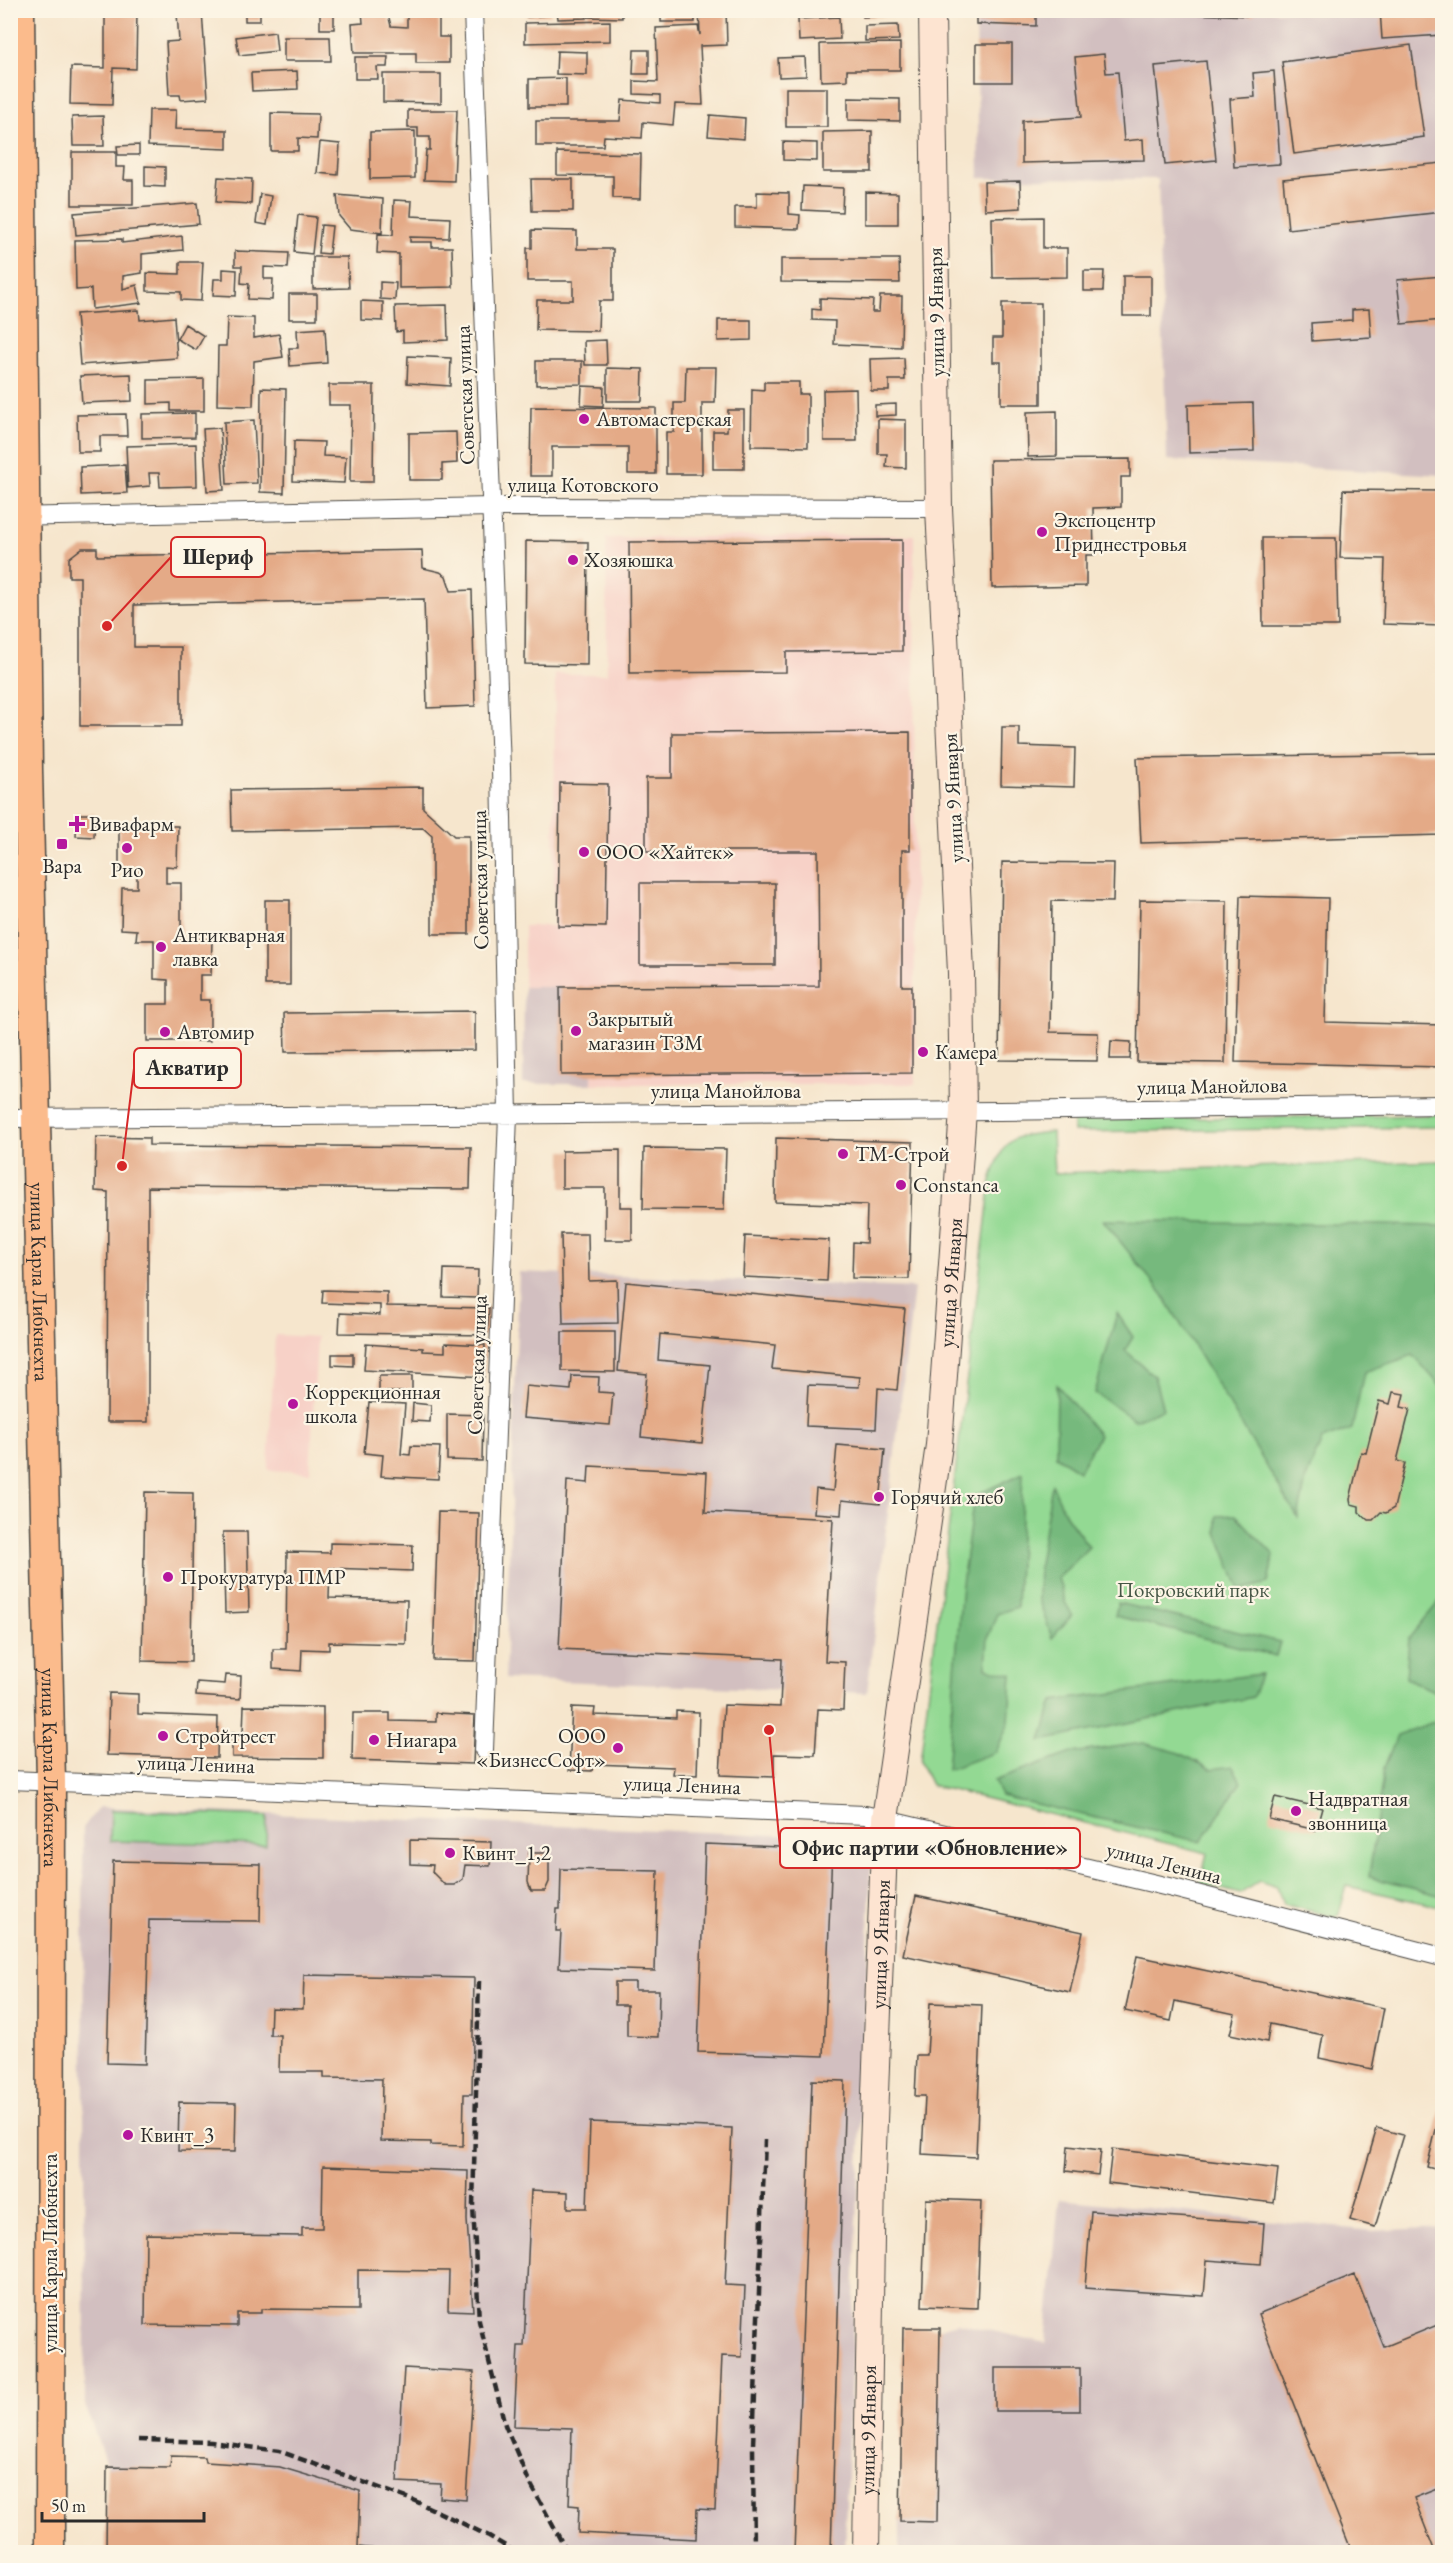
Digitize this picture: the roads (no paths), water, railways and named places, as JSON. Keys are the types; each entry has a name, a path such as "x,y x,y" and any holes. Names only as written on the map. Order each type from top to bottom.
{"main road":[{"name":"улица Карла Либкнехта","path":"20,10 18,517 28,781 23,1119 51,1781 50,2553"}],"street":[{"name":"Советская улица","path":"473,10 501,762 508,1115 484,1750"},
{"name":"улица 9 Января","path":"866,2553 872,2176 885,1819 939,1445 963,1112 961,973 939,508 932,10"},
{"name":"улица Котовского","path":"18,517 492,507 939,508"},
{"name":"улица Манойлова","path":"23,1119 963,1112 1443,1105"},
{"name":"улица Ленина","path":"10,1780 865,1815 1443,1957"}],"railway":[{"path":"479,1981 473,2206 479,2321 505,2425 528,2479 567,2552"},
{"path":"754,2552 753,2445 765,2140"},
{"path":"138,2440 211,2442 279,2451 415,2501 489,2536 515,2552"}],"place":[{"name":"Автомастерская","path":"584,419"},
{"name":"Экспоцентр Приднестровья","path":"1042,532"},
{"name":"Хозяюшка","path":"573,560"},
{"name":"Шериф","path":"107,626"},
{"name":"Вивафарм","path":"77,824"},
{"name":"Вара","path":"62,844"},
{"name":"Рио","path":"127,848"},
{"name":"ООО «Хайтек»","path":"584,852"},
{"name":"Антикварная лавка","path":"161,947"},
{"name":"Закрытый магазин ТЗМ","path":"576,1031"},
{"name":"Автомир","path":"165,1032"},
{"name":"Камера","path":"923,1052"},
{"name":"ТМ-Строй","path":"843,1154"},
{"name":"Акватир","path":"122,1166"},
{"name":"Constanca","path":"901,1185"},
{"name":"Коррекционная школа","path":"293,1404"},
{"name":"Горячий хлеб","path":"879,1497"},
{"name":"Прокуратура ПМР","path":"168,1577"},
{"name":"Офис партии «Обновление»","path":"769,1730"},
{"name":"Стройтрест","path":"163,1736"},
{"name":"Ниагара","path":"374,1740"},
{"name":"ООО «БизнесСофт»","path":"618,1748"},
{"name":"Надвратная звонница","path":"1296,1811"},
{"name":"Квинт_1,2","path":"450,1853"},
{"name":"Квинт_3","path":"128,2135"}],"park label":[{"name":"Покровский парк","path":"1193,1590"}]}
